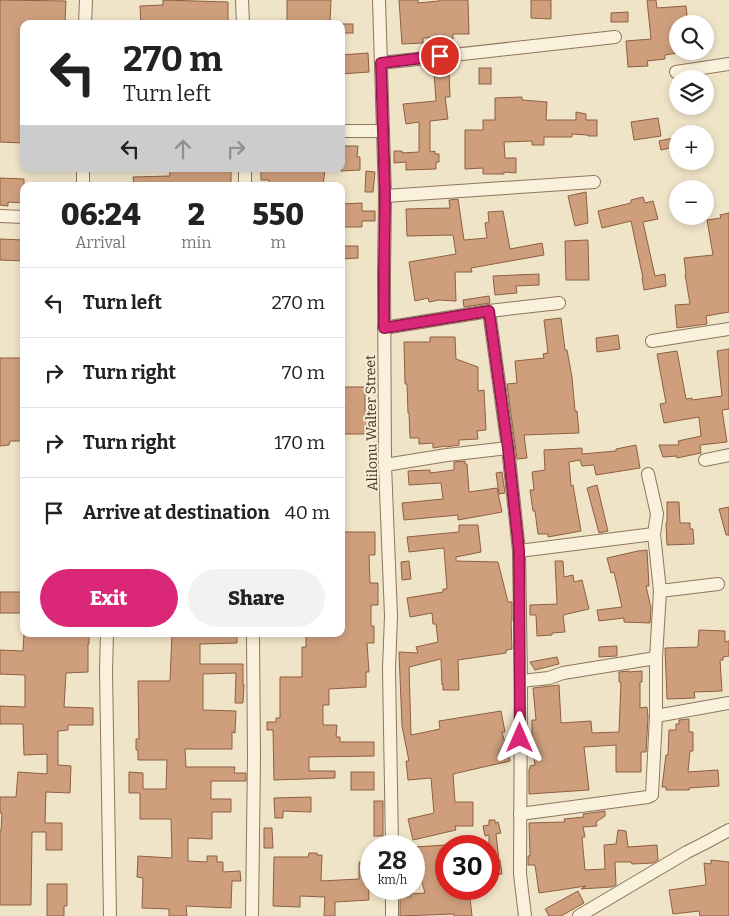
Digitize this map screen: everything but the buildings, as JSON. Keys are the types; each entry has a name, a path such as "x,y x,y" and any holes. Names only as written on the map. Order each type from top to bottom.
{"street":[{"path":"85,20 86,0"},
{"path":"242,0 243,20"},
{"name":"Alilonu Walter Street","path":"379,0 385,196 385,465 391,616 389,669 392,835"},
{"path":"381,63 615,36"},
{"path":"689,70 729,64"},
{"path":"345,131 382,131"},
{"path":"385,196 594,182"},
{"path":"0,216 20,217"},
{"path":"384,328 489,311 559,303"},
{"path":"489,311 508,448 519,551 521,682 520,874 525,916"},
{"path":"652,341 729,329"},
{"path":"385,465 508,448"},
{"path":"706,460 729,455"},
{"path":"520,814 648,797 652,795 654,790 656,658 660,591 654,534 656,514 648,474"},
{"path":"519,551 654,534"},
{"path":"660,591 718,584"},
{"path":"107,637 110,916"},
{"path":"252,916 253,637"},
{"path":"521,682 549,678 563,673 656,658"},
{"path":"656,716 729,703"},
{"path":"579,916 687,852 729,830"},
{"path":"392,900 392,916"}],"route":[{"path":"440,56 381,63 385,196 384,328 489,311 508,448 519,551 520,738"}]}
